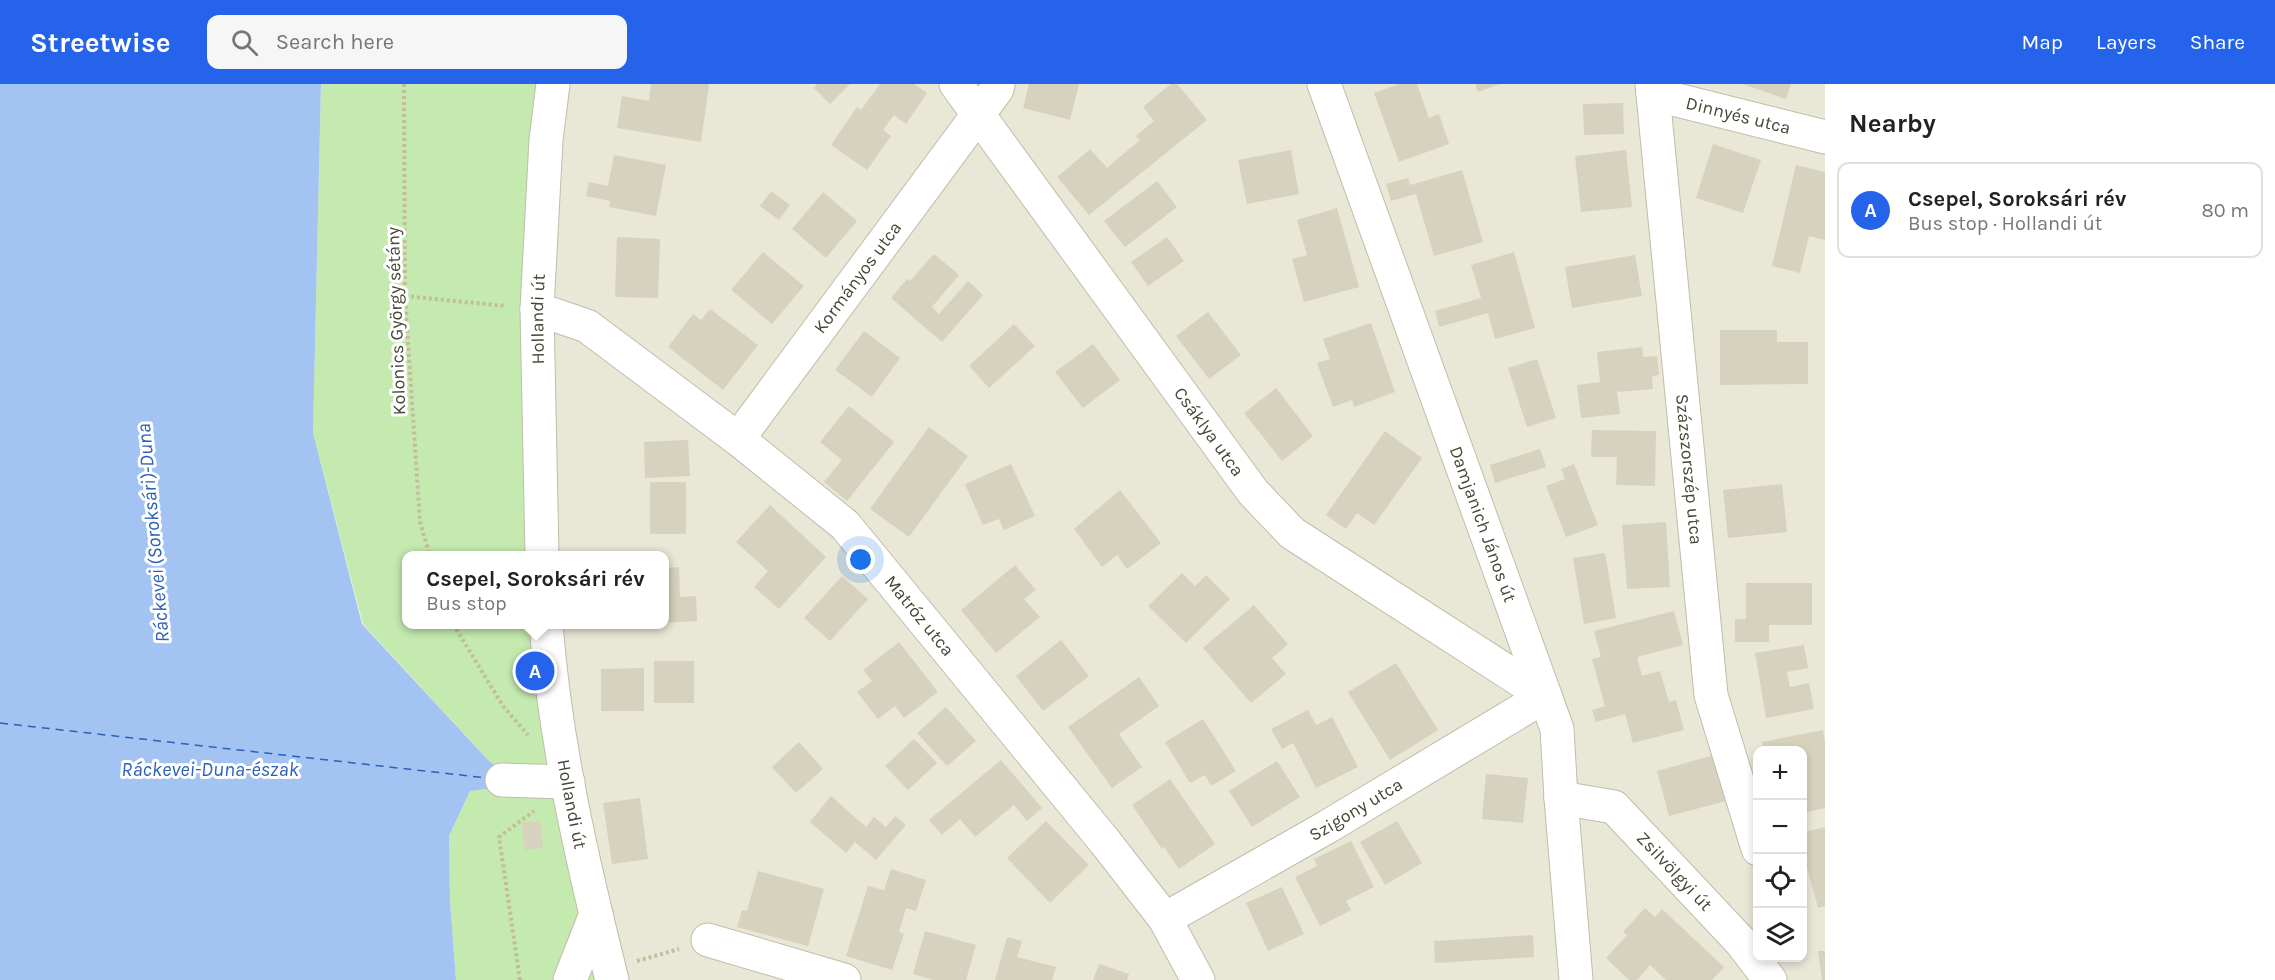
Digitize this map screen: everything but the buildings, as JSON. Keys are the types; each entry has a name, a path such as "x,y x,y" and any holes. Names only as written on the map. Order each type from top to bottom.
{"street":[{"name":"Hollandi út","path":"542,551 537,309 546,140 553,84"},
{"name":"Csáklya utca","path":"956,84 1253,492 1292,533 1545,696"},
{"name":"Kormányos utca","path":"738,439 977,114 998,89 998,84"},
{"name":"Damjanich János út","path":"1324,84 1557,729 1576,980"},
{"name":"Dinnyés utca","path":"1652,89 1825,137"},
{"name":"Százszorszép utca","path":"1652,89 1711,695 1753,833"},
{"name":"Matróz utca","path":"537,309 587,326 738,439 845,525 1106,843 1165,919 1198,980"},
{"name":"Hollandi út","path":"546,629 549,665 568,782 612,980"},
{"name":"Szigony utca","path":"1165,919 1327,827 1545,696"},
{"path":"502,780 568,782"},
{"name":"Zsilvölgyi út","path":"1561,798 1614,807 1749,937 1770,980"},
{"path":"570,980 596,914"},
{"path":"708,940 844,980"}],"path":[{"name":"Kolonics György sétány","path":"404,84 405,296 420,522 429,551"},
{"path":"405,296 537,309"},
{"path":"456,629 503,706 532,741"},
{"path":"520,980 499,837 568,782"}],"shaded area":[{"path":"553,84 1825,84 1825,980 610,980 547,629 669,629 669,551 542,551"}],"green space":[{"path":"321,84 553,84 542,551 402,551 402,629 547,629 610,980 456,980 450,900 449,836 470,791 502,787 501,770 487,759 363,624 313,433"}],"water":[{"name":"Ráckevei-Duna-észak","path":"0,84 321,84 313,433 362,624 487,759 501,770 503,787 470,791 449,836 450,900 456,980 0,980"}],"ferry route":[{"path":"0,723 487,778"}],"place":[{"name":"Csepel, Soroksári rév","path":"535,671"}],"water label":[{"name":"Ráckevei (Soroksári)-Duna","path":"153,533"}]}
